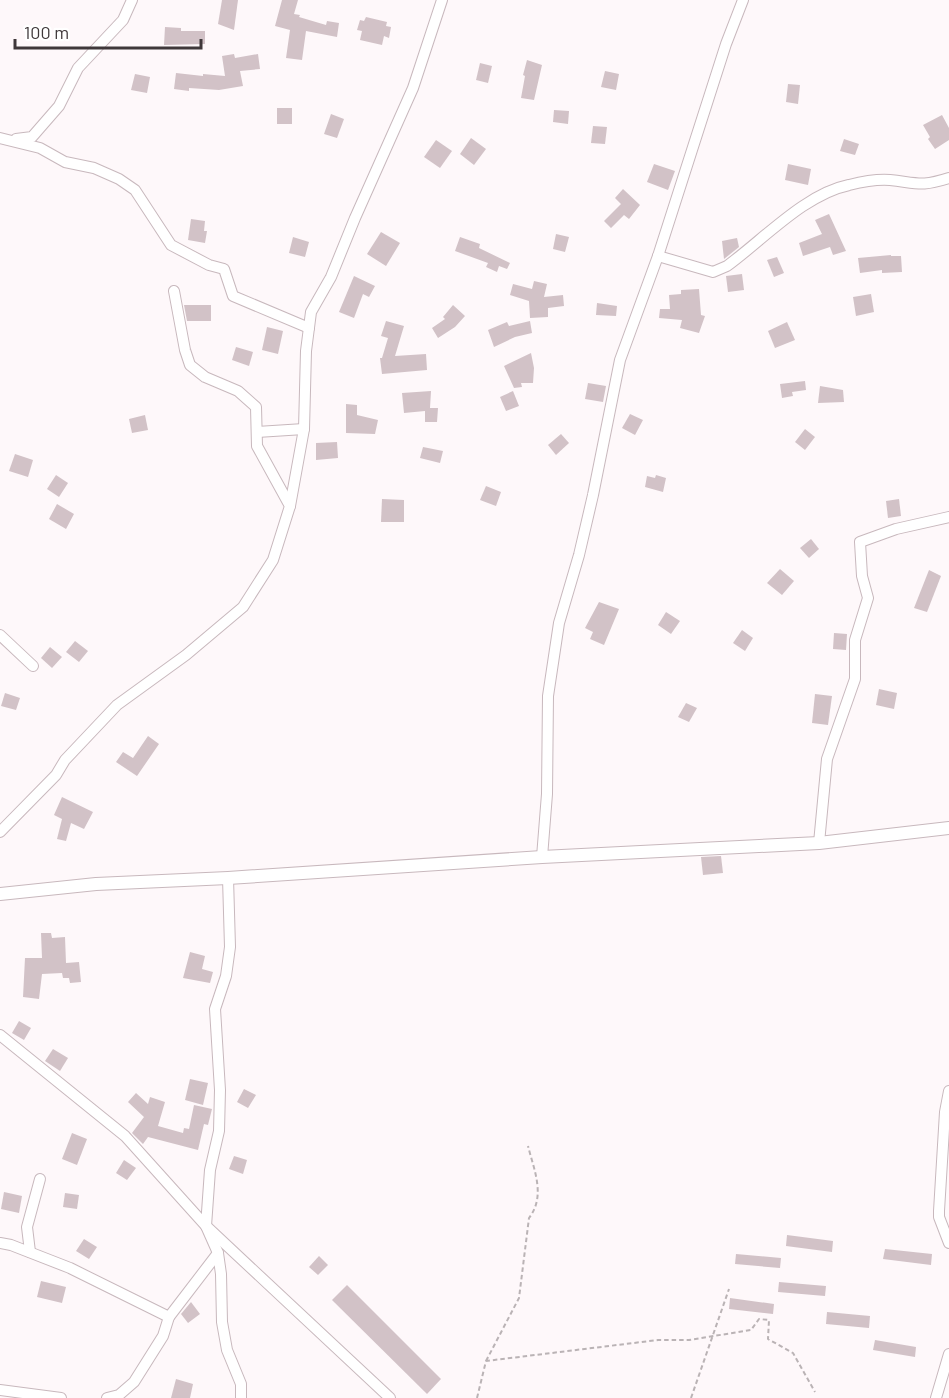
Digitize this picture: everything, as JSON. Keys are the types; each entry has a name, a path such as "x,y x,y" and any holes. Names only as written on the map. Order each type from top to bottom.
{"street":[{"path":"5,139 32,137 59,106 78,68 123,20 132,0"},
{"path":"0,832 56,775 65,760 117,705 186,655 243,607 273,560 290,506 304,429 306,351 311,312 332,277 355,218 413,88 442,0"},
{"path":"542,857 547,794 548,696 559,623 579,555 593,495 620,360 658,256 726,44 743,0"},
{"path":"5,139 40,148 65,162 94,168 118,179 135,190 171,245 209,265 224,269 233,296 309,328"},
{"path":"658,256 713,272 728,266 820,194 848,185 888,180 914,185 931,184 949,178"},
{"path":"174,291 184,350 190,365 205,377 238,391 256,407 257,446 290,506"},
{"path":"257,432 304,429"},
{"path":"819,843 827,759 855,680 855,640 868,598 862,576 860,542 896,529 949,517"},
{"path":"0,635 33,666"},
{"path":"0,894 96,884 819,843 949,828"},
{"path":"228,878 230,947 226,976 215,1009 220,1090 219,1131 210,1170 206,1226 218,1253 222,1322 227,1350 241,1384 241,1398"},
{"path":"0,1035 125,1136 206,1226 390,1398"},
{"path":"949,1091 945,1112 939,1217 949,1243"},
{"path":"30,1252 27,1227 40,1179"},
{"path":"0,1243 70,1268 169,1317"},
{"path":"107,1398 119,1395 134,1382 163,1336 169,1317 218,1253"},
{"path":"936,1398 949,1354"},
{"path":"0,1390 61,1398"}],"path":[{"path":"477,1398 486,1360 519,1298 529,1218 537,1209 539,1189 528,1146"},
{"path":"691,1398 729,1289"},
{"path":"486,1360 658,1340 727,1336 751,1330 759,1319 770,1320 768,1339 793,1353 815,1392"}],"building":[{"path":"222,0 238,0 234,30 218,24"},
{"path":"282,0 298,0 294,14 300,15 299,17 326,25 327,21 339,23 337,37 306,31 302,60 286,58 290,30 275,26"},
{"path":"366,17 387,22 386,26 391,27 389,38 384,36 382,45 360,40 362,31 357,30 360,20 364,21"},
{"path":"165,27 181,28 181,31 205,31 205,44 164,45"},
{"path":"234,54 235,58 258,54 260,69 240,71 243,86 219,90 174,89 176,73 225,76 222,56"},
{"path":"527,60 542,65 534,100 521,98"},
{"path":"480,63 492,66 488,83 476,80"},
{"path":"605,71 619,74 616,90 601,87"},
{"path":"135,74 150,77 147,93 131,90"},
{"path":"788,84 800,85 798,104 786,102"},
{"path":"277,108 292,108 292,124 277,124"},
{"path":"554,110 569,111 568,124 553,122"},
{"path":"331,114 344,119 337,138 324,134"},
{"path":"942,115 949,128 949,140 935,149 923,125"},
{"path":"593,126 607,127 605,144 591,143"},
{"path":"471,138 486,149 474,165 460,154"},
{"path":"844,139 859,144 855,155 840,151"},
{"path":"436,140 452,151 440,168 424,157"},
{"path":"654,164 675,171 668,190 647,182"},
{"path":"788,164 811,169 808,185 785,180"},
{"path":"623,189 640,205 629,219 624,215 611,228 604,221 621,204 615,198"},
{"path":"829,214 846,251 833,255 830,247 803,256 799,243 822,234 815,220"},
{"path":"191,219 205,221 204,231 207,231 205,243 188,240"},
{"path":"381,232 400,243 386,266 367,254"},
{"path":"556,234 569,237 565,252 553,249"},
{"path":"293,237 309,242 305,257 289,253"},
{"path":"460,237 480,244 479,248 510,263 507,269 499,266 497,272 486,267 488,263 455,251"},
{"path":"737,238 739,247 724,259 722,241"},
{"path":"901,256 902,272 882,273 882,270 860,273 858,258"},
{"path":"777,257 784,273 774,277 767,260"},
{"path":"742,274 744,290 728,292 726,276"},
{"path":"354,276 375,286 369,297 363,294 354,318 339,312"},
{"path":"534,281 547,284 544,297 563,295 564,306 548,308 548,317 530,318 529,301 510,295 513,284 532,289"},
{"path":"699,289 701,315 705,316 699,333 680,328 682,320 659,318 660,309 670,309 669,295 681,294 681,290"},
{"path":"871,294 874,312 856,316 853,297"},
{"path":"597,303 617,306 616,316 596,315"},
{"path":"184,305 211,305 211,321 187,321"},
{"path":"453,305 465,316 455,327 438,338 432,328 445,319 443,317"},
{"path":"386,321 404,326 395,356 426,354 427,370 382,374 380,358 382,358 388,338 381,336"},
{"path":"530,321 532,333 515,337 494,347 488,330 507,322 509,326"},
{"path":"787,322 795,340 775,348 768,331"},
{"path":"267,327 283,331 278,354 262,350"},
{"path":"236,347 253,352 249,366 232,360"},
{"path":"531,353 534,368 533,383 521,383 522,387 514,388 504,366"},
{"path":"805,381 806,390 792,392 793,396 782,398 780,384"},
{"path":"588,383 606,386 603,402 585,399"},
{"path":"820,386 843,390 844,402 818,403"},
{"path":"431,391 430,408 438,408 437,422 425,422 425,411 404,413 402,393"},
{"path":"513,391 519,406 506,411 500,397"},
{"path":"346,404 357,405 357,415 378,420 375,434 346,433"},
{"path":"630,414 643,420 635,435 622,428"},
{"path":"145,415 148,430 132,433 129,419"},
{"path":"805,429 815,437 805,450 795,442"},
{"path":"561,434 569,443 556,455 548,445"},
{"path":"337,442 338,458 316,460 316,443"},
{"path":"423,447 443,451 440,463 420,458"},
{"path":"15,454 33,460 28,477 9,471"},
{"path":"56,475 68,483 59,497 47,489"},
{"path":"656,475 666,478 663,492 645,487 647,476 655,478"},
{"path":"486,486 501,492 496,506 480,500"},
{"path":"382,499 404,500 404,522 381,522"},
{"path":"899,499 901,516 888,518 886,501"},
{"path":"57,504 74,514 66,529 49,519"},
{"path":"811,539 819,549 809,558 800,548"},
{"path":"780,569 794,581 782,595 767,583"},
{"path":"929,570 941,576 927,612 914,608"},
{"path":"599,602 619,609 604,645 590,639 593,632 585,628"},
{"path":"666,612 680,621 671,634 658,625"},
{"path":"742,630 753,638 745,651 733,643"},
{"path":"834,633 847,634 846,650 833,649"},
{"path":"75,641 88,651 79,662 66,652"},
{"path":"50,647 62,657 52,668 41,658"},
{"path":"879,689 897,693 894,709 876,705"},
{"path":"5,693 20,698 16,710 1,706"},
{"path":"815,694 832,696 828,725 812,723"},
{"path":"686,703 697,708 689,722 678,717"},
{"path":"148,736 159,744 137,776 116,762 123,752 133,758"},
{"path":"62,797 93,812 84,829 71,823 66,841 57,839 62,819 54,815"},
{"path":"721,856 723,873 703,875 701,857"},
{"path":"41,933 51,933 52,938 65,937 66,963 79,962 81,982 70,983 69,978 63,978 62,973 42,974 39,999 23,997 25,958 42,958"},
{"path":"190,952 205,956 202,969 213,972 210,983 183,978"},
{"path":"19,1021 31,1028 24,1040 12,1033"},
{"path":"53,1049 68,1058 60,1071 45,1061"},
{"path":"190,1079 208,1083 203,1105 185,1100"},
{"path":"244,1089 256,1095 248,1108 237,1102"},
{"path":"136,1093 148,1104 150,1097 165,1102 158,1126 183,1133 184,1128 189,1129 194,1105 212,1109 208,1125 204,1124 198,1150 148,1137 143,1144 132,1133 144,1117 128,1102"},
{"path":"72,1133 87,1139 77,1165 62,1159"},
{"path":"234,1156 247,1160 243,1174 229,1169"},
{"path":"124,1160 136,1168 127,1180 116,1173"},
{"path":"4,1192 22,1196 19,1213 1,1209"},
{"path":"65,1193 79,1195 77,1209 63,1207"},
{"path":"787,1235 833,1241 832,1252 786,1246"},
{"path":"84,1239 97,1247 89,1259 76,1251"},
{"path":"885,1249 932,1254 931,1265 883,1259"},
{"path":"736,1254 781,1258 780,1268 735,1264"},
{"path":"319,1256 328,1265 318,1275 309,1267"},
{"path":"41,1281 66,1287 62,1303 37,1297"},
{"path":"779,1282 826,1286 825,1296 778,1292"},
{"path":"347,1285 441,1379 427,1394 332,1300"},
{"path":"730,1298 774,1304 773,1314 729,1309"},
{"path":"191,1302 200,1314 188,1323 181,1314"},
{"path":"827,1312 870,1316 869,1328 826,1324"},
{"path":"875,1340 916,1347 915,1357 873,1350"},
{"path":"176,1379 193,1384 190,1398 171,1398"}]}
